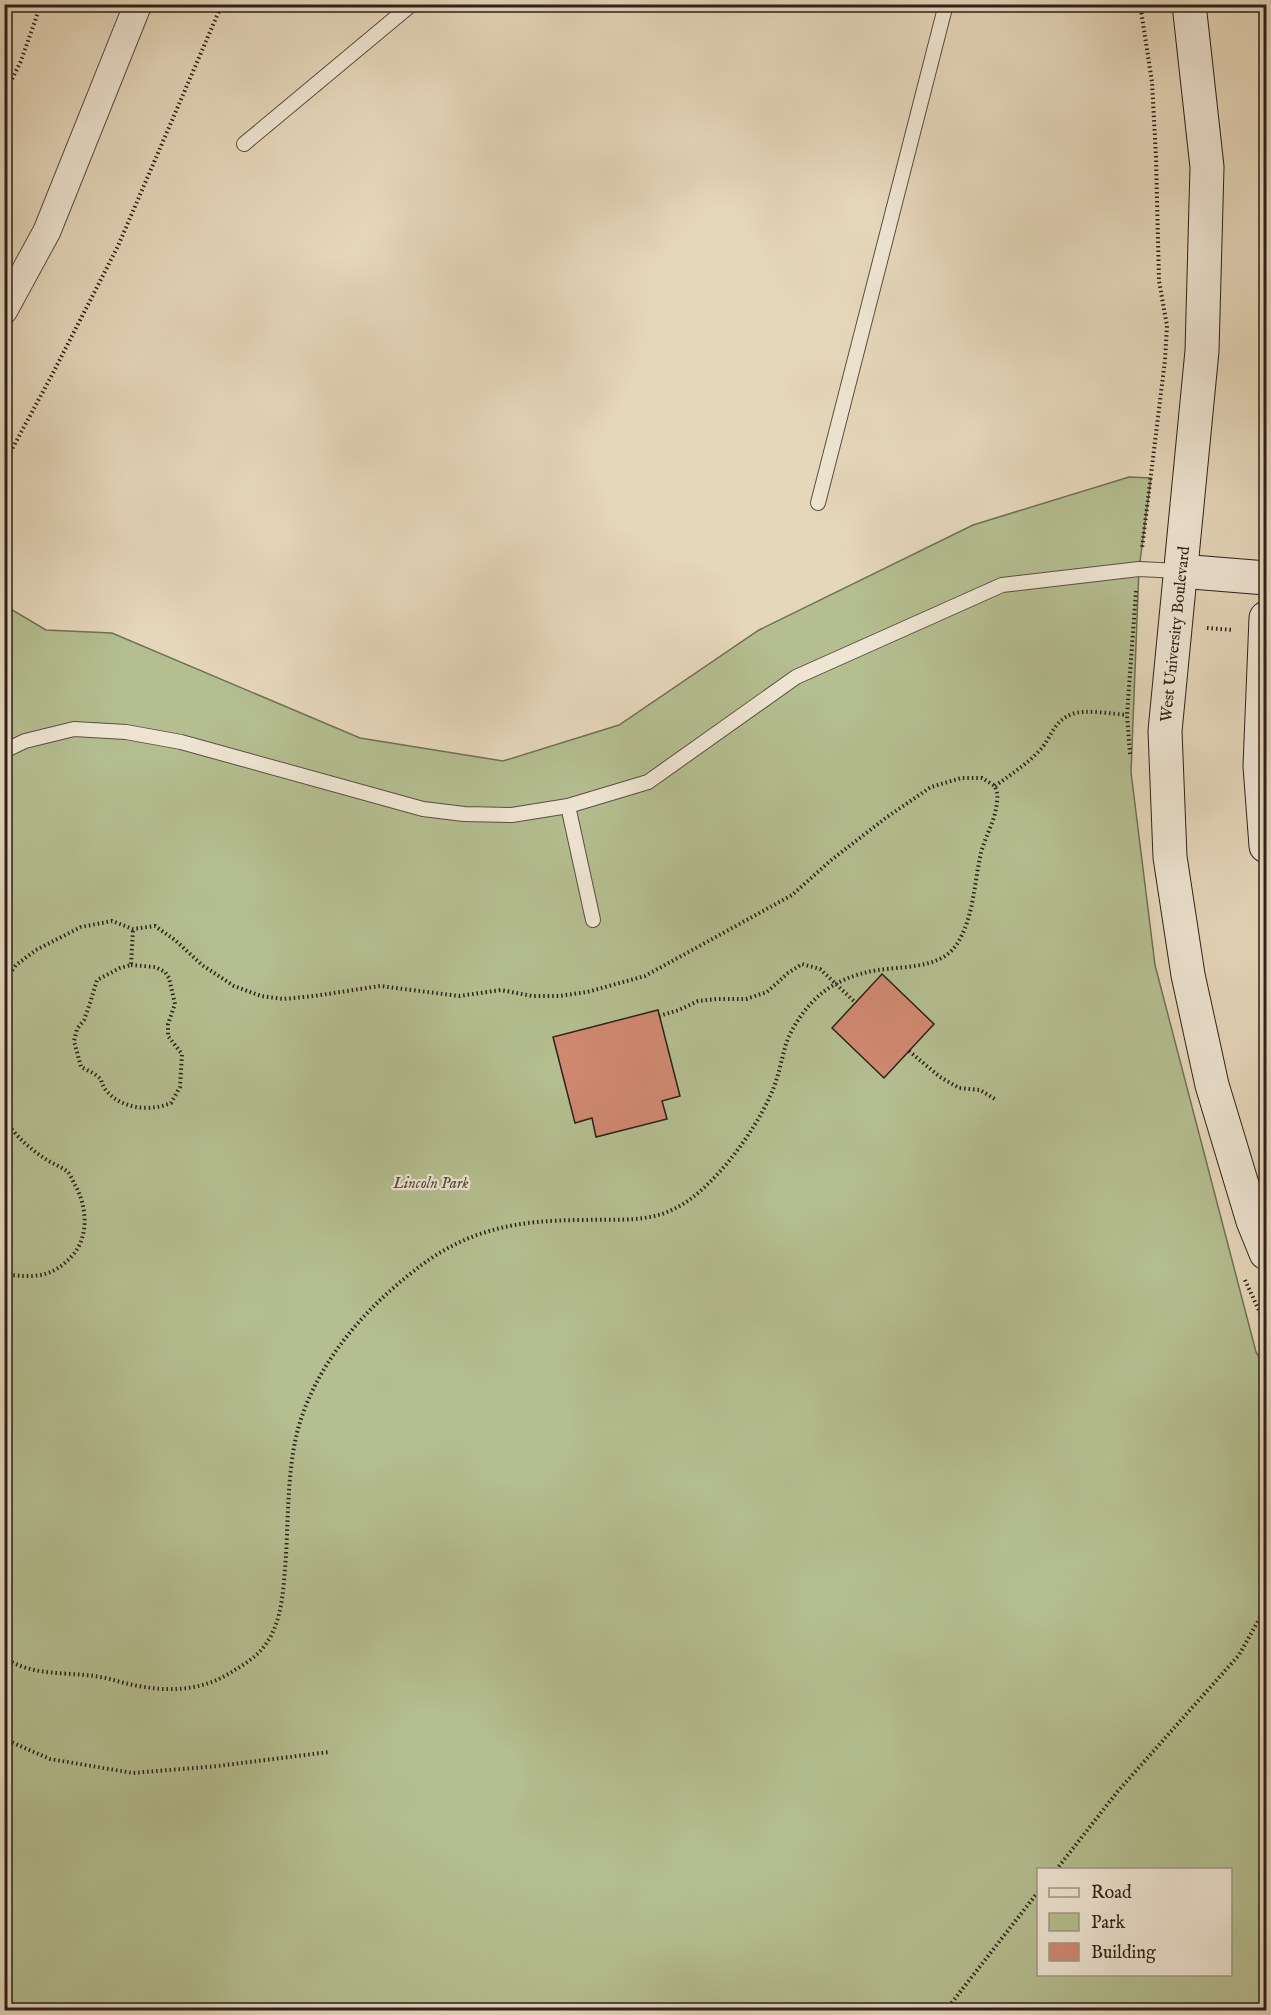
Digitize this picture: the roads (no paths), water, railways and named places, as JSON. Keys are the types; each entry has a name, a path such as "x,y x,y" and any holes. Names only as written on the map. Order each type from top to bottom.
{"main road":[{"name":"West University Boulevard","path":"1189,4 1207,167 1202,351 1165,731 1170,857 1188,975 1212,1085 1253,1221 1266,1253"},
{"path":"1180,571 1266,578"},
{"path":"1266,618 1260,766 1266,846"}],"street":[{"path":"4,310 47,231 138,4"}],"lane":[{"path":"244,144 412,4"},
{"path":"818,503 946,4"},
{"path":"4,751 25,741 74,729 126,732 181,742 423,809 464,814 512,815 568,806 648,782 796,677 1002,585 1139,569 1180,571"},
{"path":"568,806 593,920"}],"park label":[{"name":"Lincoln Park","path":"431,1182"}]}
